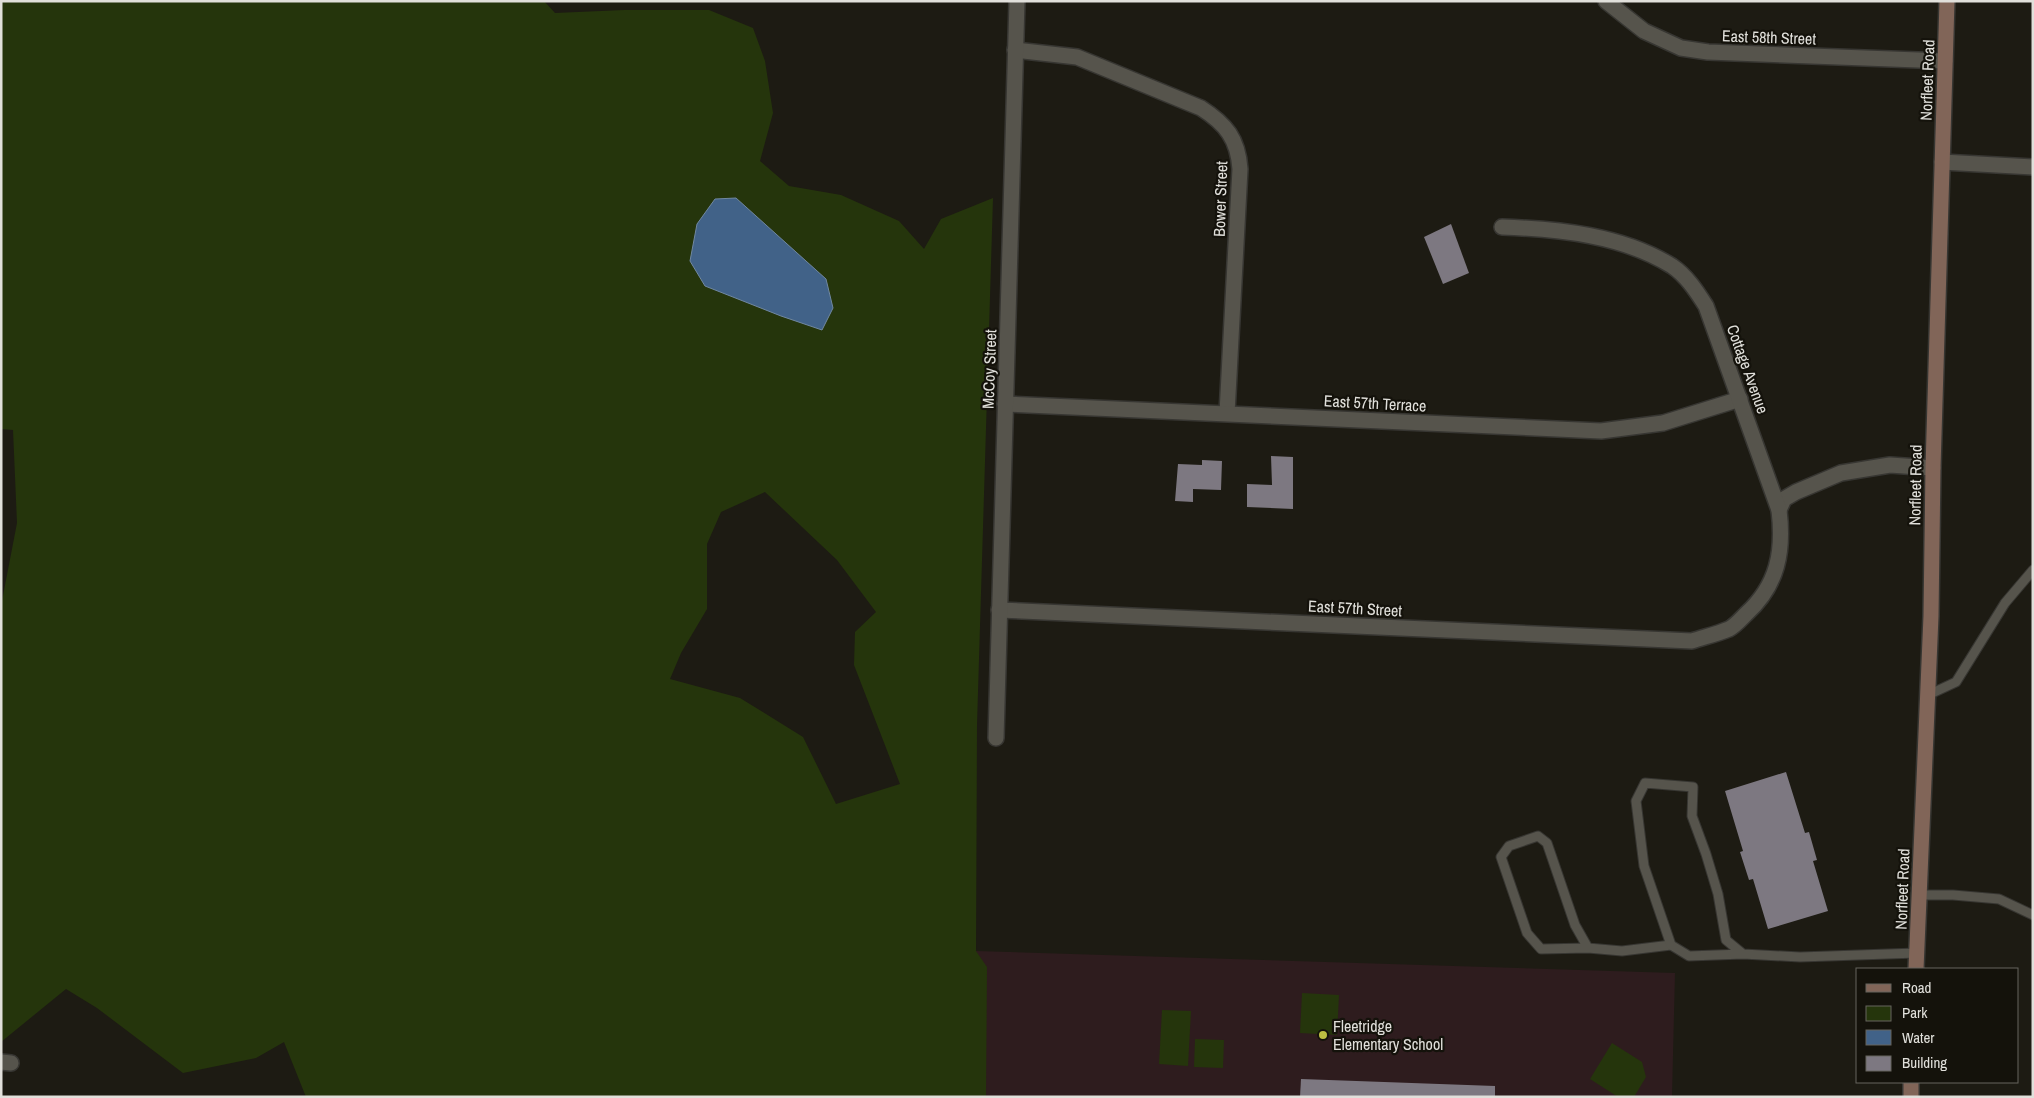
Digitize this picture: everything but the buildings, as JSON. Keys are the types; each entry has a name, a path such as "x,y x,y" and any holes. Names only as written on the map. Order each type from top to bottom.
{"street":[{"name":"McCoy Street","path":"996,738 1017,1"},
{"name":"East 58th Street","path":"1606,1 1644,31 1681,48 1708,52 1945,62"},
{"name":"Norfleet Road","path":"1916,968 1931,616 1933,468 1946,1"},
{"name":"Bower Street","path":"1015,50 1077,57 1201,108 1219,119 1232,136 1239,155 1240,169 1228,413"},
{"path":"1942,162 2033,167"},
{"name":"Cottage Avenue","path":"1502,227 1551,228 1595,237 1645,252 1673,267 1694,288 1706,306 1779,510 1782,533 1780,556 1774,577 1759,602 1730,628 1708,635"},
{"name":"East 57th Terrace","path":"1005,404 1602,432 1663,423 1740,399"},
{"path":"1779,510 1784,499 1842,473 1890,465 1933,468"},
{"name":"East 57th Street","path":"999,610 1692,641 1708,635"},
{"path":"1910,1097 1911,1083"}],"lane":[{"path":"1928,695 1956,682 2006,603 2033,570"},
{"path":"1671,945 1644,866 1636,801 1644,783 1693,787 1692,816 1718,894 1726,940 1743,954"},
{"path":"1588,948 1575,925 1547,843 1538,836 1509,846 1501,858 1527,933 1541,949 1588,948 1622,952 1671,945 1689,956 1743,954 1800,957 1917,953"},
{"path":"1919,895 1953,895 1999,899 2033,915"}],"shaded area":[{"name":"Fleetridge Elementary School","path":"976,951 1675,973 1672,1097 972,1097"}],"green space":[{"path":"1,1 544,1 555,13 624,10 709,10 753,28 765,61 773,113 760,161 789,186 841,195 899,221 924,249 941,219 993,198 977,725 976,951 987,967 986,1097 306,1097 284,1042 256,1058 183,1073 97,1008 66,989 1,1042 1,606 17,523 13,430 1,429","holes":["765,492 837,560 876,612 855,632 854,665 900,784 836,804 803,737 740,698 670,679 681,653 707,609 707,544 721,512"]},
{"path":"1302,993 1339,995 1337,1035 1300,1033"},
{"path":"1162,1010 1191,1011 1188,1066 1159,1064"},
{"path":"1195,1039 1224,1040 1223,1068 1194,1067"},
{"path":"1612,1043 1642,1062 1646,1077 1634,1097 1618,1097 1590,1079"}],"water":[{"path":"736,198 826,279 833,308 822,330 705,286 690,261 697,224 715,199"}],"place":[{"name":"Fleetridge Elementary School","path":"1323,1035"}]}
